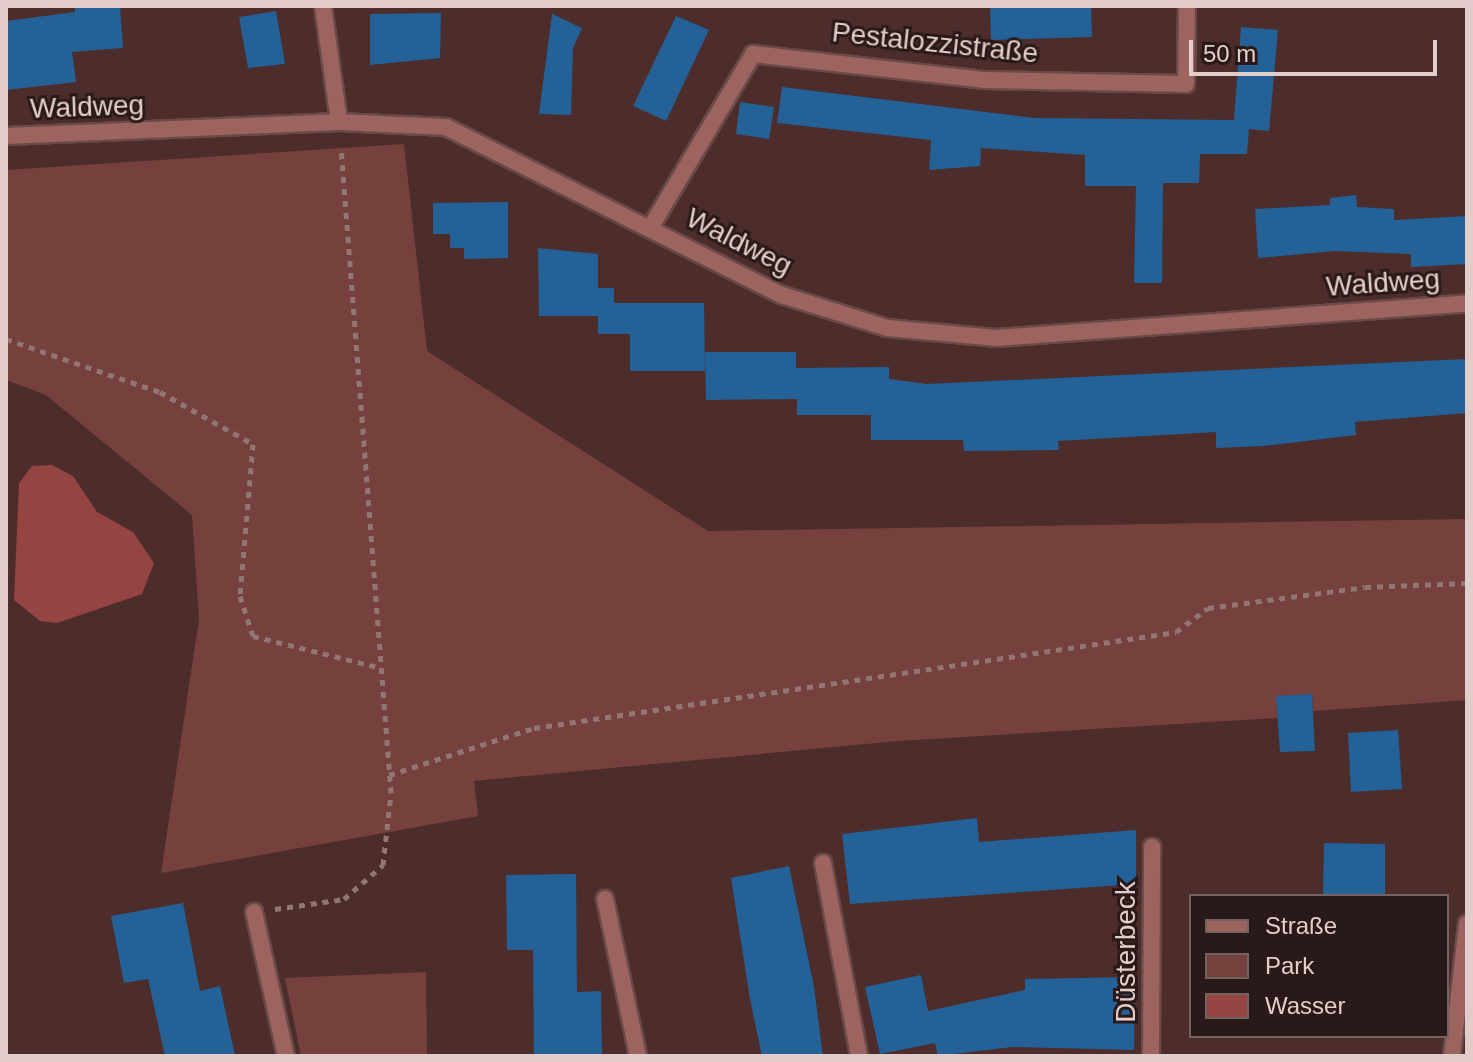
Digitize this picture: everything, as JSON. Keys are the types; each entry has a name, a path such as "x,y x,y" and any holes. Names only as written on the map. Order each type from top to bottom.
{"street":[{"path":"323,6 339,122"},
{"name":"Pestalozzistraße","path":"652,225 753,54 984,80 1186,84 1187,6"},
{"name":"Waldweg","path":"6,136 339,122 446,127 652,225 782,295 887,328 996,338 1467,303"},
{"name":"Düsterbeck","path":"1151,1056 1152,847"},
{"path":"823,863 859,1056"},
{"path":"605,899 638,1056"},
{"path":"254,912 286,1056"},
{"path":"1452,1056 1467,924"}],"path":[{"path":"254,912 344,899 383,865 389,775 339,122"},
{"path":"6,339 160,392 253,444 240,596 253,636 381,668"},
{"path":"389,775 534,728 1176,632 1208,608 1365,587 1467,583"}],"green space":[{"path":"404,144 427,351 708,531 1467,519 1467,700 1313,711 1312,694 1277,696 1278,718 898,741 474,781 478,816 161,873 199,619 192,515 46,395 6,380 6,170"},
{"path":"426,972 427,1056 301,1056 285,978"}],"water":[{"path":"52,465 73,476 97,512 133,532 154,563 142,594 57,623 40,621 14,600 19,483 32,466"}],"building":[{"path":"75,6 120,6 123,48 72,52 76,82 6,90 6,21 75,12"},
{"path":"990,6 1091,6 1092,37 991,40"},
{"path":"276,11 285,64 248,68 239,17"},
{"path":"441,13 440,58 370,65 370,14"},
{"path":"552,14 582,28 573,48 571,115 539,114"},
{"path":"676,16 709,30 666,121 633,106"},
{"path":"1241,27 1278,30 1269,131 1249,129 1247,154 1200,154 1199,183 1163,183 1162,283 1134,283 1136,186 1085,186 1085,155 981,148 980,166 929,170 931,140 777,123 782,87 1034,118 1234,120"},
{"path":"740,102 774,107 769,139 736,134"},
{"path":"1356,195 1357,207 1394,209 1394,220 1467,216 1467,264 1411,267 1411,254 1335,251 1258,258 1255,209 1330,205 1330,198"},
{"path":"508,202 508,258 464,259 464,248 450,248 450,234 433,234 433,203"},
{"path":"538,248 598,254 598,288 614,288 614,303 704,303 705,371 630,371 630,334 598,334 598,316 539,316"},
{"path":"705,352 796,352 796,368 889,367 889,379 927,384 1467,359 1467,413 1355,422 1356,435 1263,446 1216,448 1216,432 1058,441 1059,450 964,451 963,440 871,440 871,415 797,415 797,399 706,400"},
{"path":"1312,694 1315,751 1280,752 1276,696"},
{"path":"1398,730 1402,789 1351,792 1348,733"},
{"path":"977,818 979,842 1136,830 1136,884 850,904 842,834"},
{"path":"1324,843 1385,844 1385,894 1323,894"},
{"path":"789,866 814,987 823,1056 762,1056 750,999 731,878"},
{"path":"576,874 577,992 601,991 602,1056 534,1056 533,950 507,950 506,875"},
{"path":"183,903 200,991 220,986 235,1056 165,1056 148,979 124,983 111,916"},
{"path":"921,975 928,1011 1025,990 1025,979 1135,977 1134,1050 1012,1047 938,1056 935,1043 880,1054 865,987"}]}
